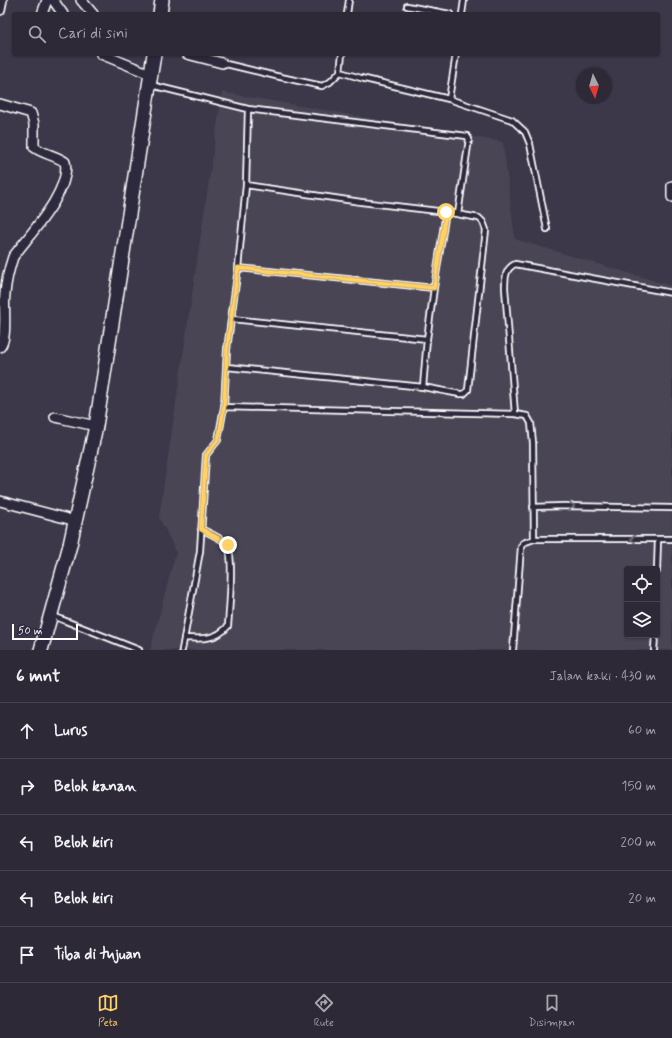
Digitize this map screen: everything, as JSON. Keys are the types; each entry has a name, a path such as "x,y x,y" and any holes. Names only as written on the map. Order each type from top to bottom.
{"street":[{"path":"0,10 2,0"},
{"path":"43,12 47,0"},
{"path":"54,0 62,12"},
{"path":"81,0 91,12"},
{"path":"160,12 162,0"},
{"path":"41,650 76,521 96,426 151,67 109,56"},
{"path":"195,56 222,63"},
{"path":"0,104 31,114 34,124 34,147 45,154 60,159 64,162 66,174 60,191 50,210 14,257 11,264 5,294 4,340 0,347"},
{"path":"672,186 672,198"},
{"path":"55,417 96,426"},
{"path":"0,501 76,521"}],"lane":[{"path":"347,12 349,0"},
{"path":"462,12 464,0"},
{"path":"407,6 439,12"},
{"path":"222,63 322,86 330,82 340,72 342,56"},
{"path":"449,99 456,56"},
{"path":"151,67 248,109 467,136 469,139 458,214"},
{"path":"340,72 449,99 512,120 525,132 530,144 547,229"},
{"path":"182,650 200,551 206,455 218,440 224,406 227,349 238,268 246,186 248,109"},
{"path":"227,367 423,387 460,394 464,394 468,390 485,226 479,218 446,212 246,186"},
{"path":"423,387 427,339 446,212"},
{"path":"515,414 505,288 506,271 511,266 515,264 672,293"},
{"path":"238,268 434,288"},
{"path":"232,319 427,339"},
{"path":"224,406 515,414 527,416 530,423 533,443 534,539"},
{"path":"533,507 564,506 672,508"},
{"path":"184,638 204,639 214,637 225,631 228,626 231,561 230,550 225,542 201,529"},
{"path":"513,650 521,547 525,542 534,539 672,539"},
{"path":"657,566 658,539"},
{"path":"51,615 139,650"},
{"path":"654,650 655,638"}],"shaded area":[{"path":"222,92 503,142 515,239 672,286 672,650 150,650 176,552 159,517"}],"route":[{"path":"228,545 201,529 206,455 218,440 224,406 227,349 238,268 434,288 446,212"}]}
